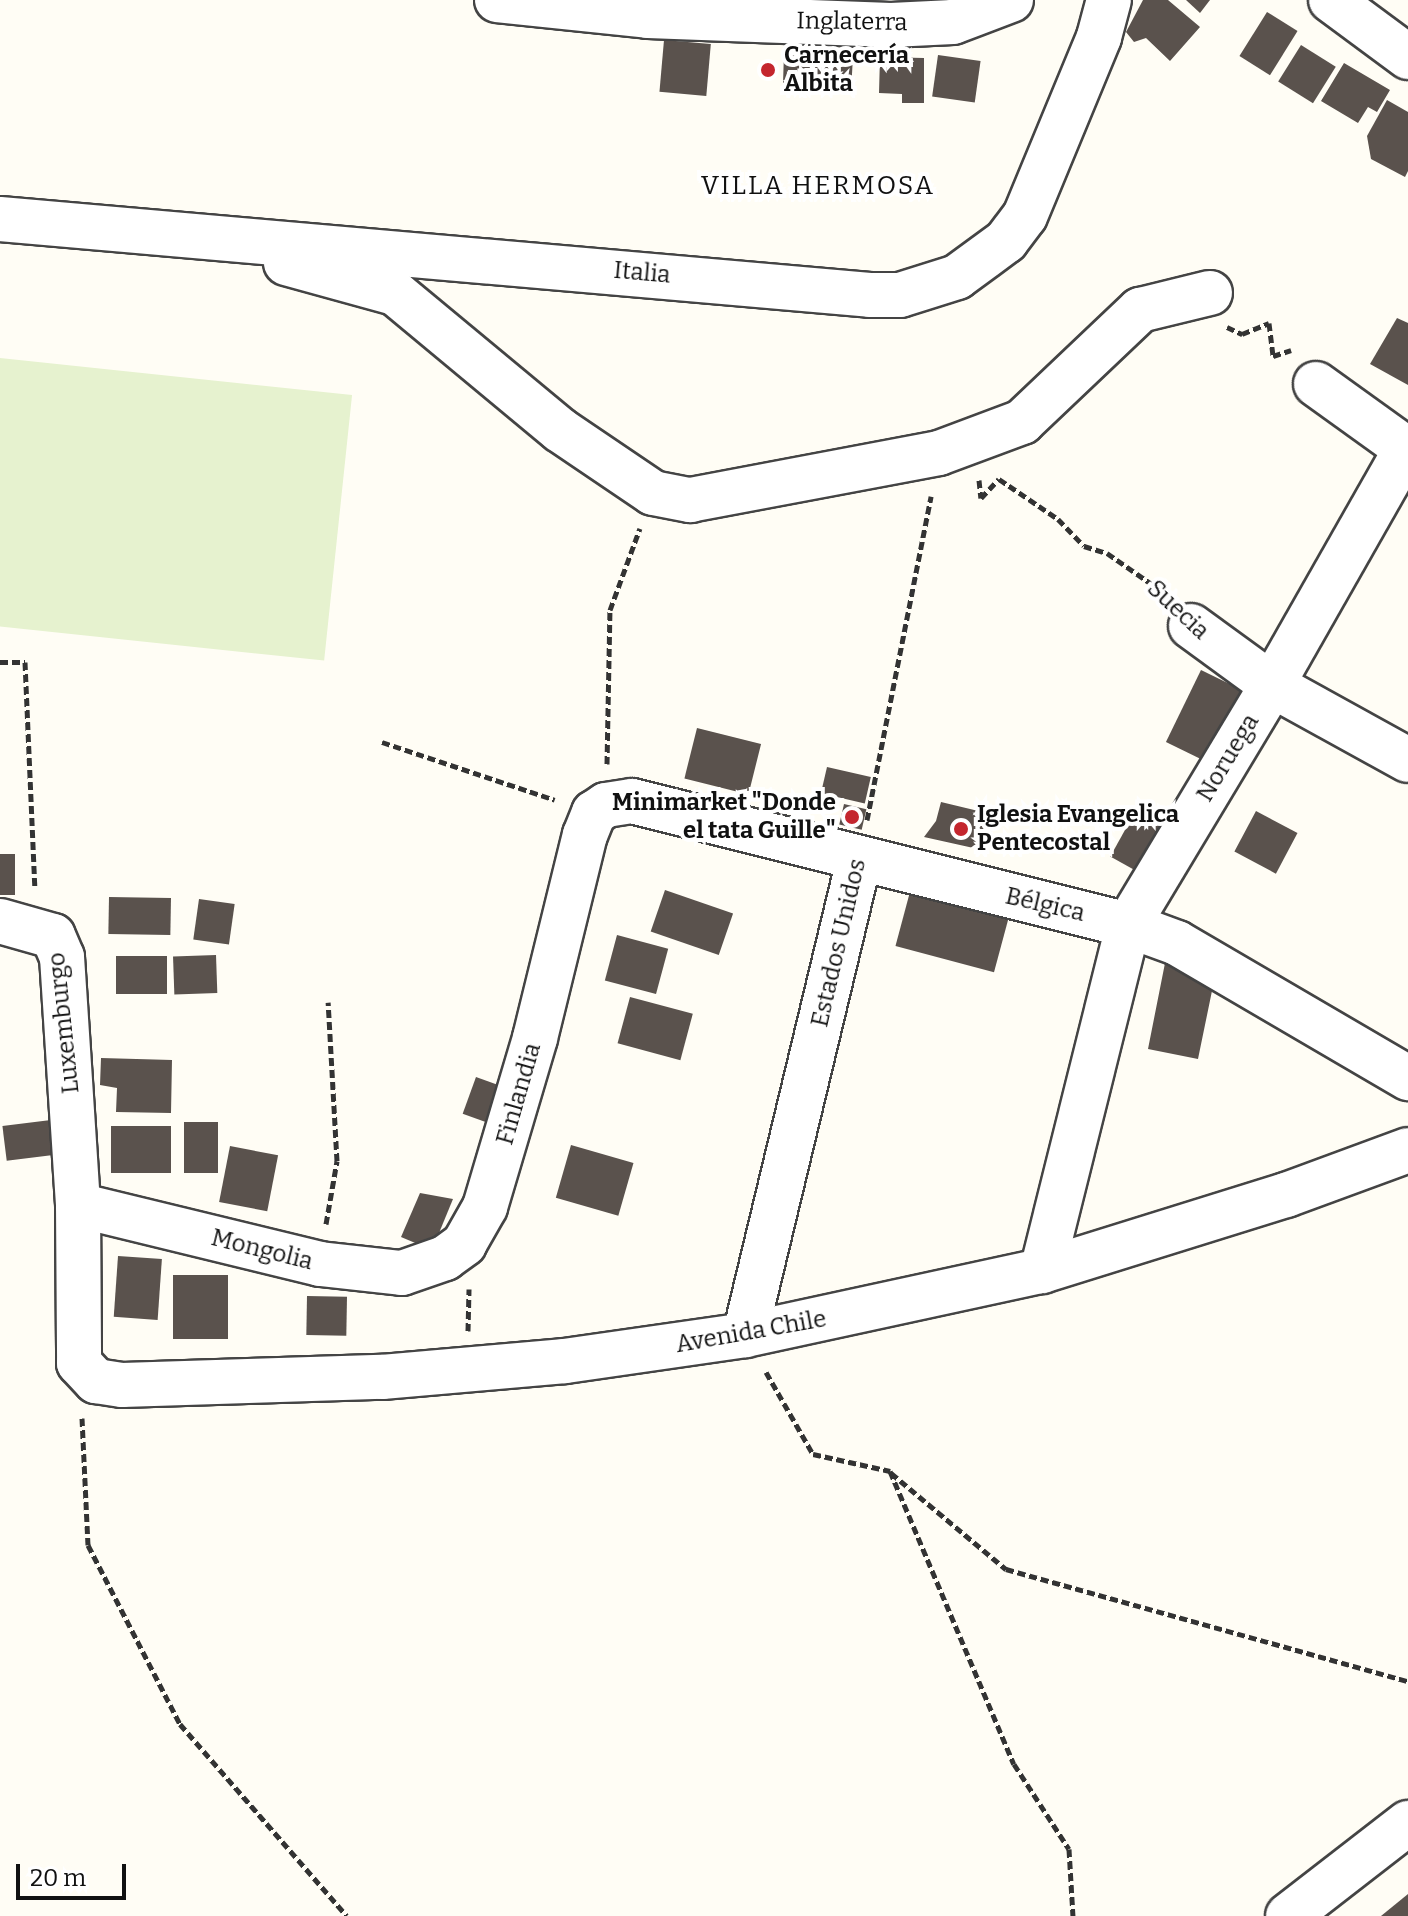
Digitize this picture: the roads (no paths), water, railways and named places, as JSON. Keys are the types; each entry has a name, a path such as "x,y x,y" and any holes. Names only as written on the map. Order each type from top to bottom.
{"street":[{"name":"Inglaterra","path":"497,0 650,5 907,24 953,22 1011,0"},
{"name":"Italia","path":"0,219 870,295 930,288 983,262 1025,216 1099,37 1109,0"},
{"path":"1331,0 1408,57"},
{"path":"188,235 395,293 560,430 653,493 690,500 939,453 1022,422 1140,310 1210,293"},
{"path":"1316,384 1407,448"},
{"name":"Noruega","path":"1042,1271 1128,925 1272,685 1407,448"},
{"name":"Suecia","path":"1191,626 1272,685 1408,760"},
{"name":"Finlandia","path":"445,1258 464,1244 485,1207 535,1038 585,835 600,809 632,801 651,805"},
{"name":"Bélgica","path":"651,805 859,860 1128,925 1177,943 1408,1078"},
{"name":"Estados Unidos","path":"745,1335 859,860"},
{"name":"Luxemburgo","path":"12,923 53,936 62,957 78,1205 79,1363"},
{"name":"Avenida Chile","path":"79,1363 96,1381 122,1385 382,1377 565,1361 745,1335 1042,1271 1286,1195 1408,1150"},
{"name":"Mongolia","path":"78,1205 320,1264 402,1273 445,1258"},
{"path":"1288,1916 1408,1823"}],"place":[{"name":"Carnecería Albita","path":"768,70"},
{"name":"Minimarket \"Donde el tata Guille\"","path":"852,817"},
{"name":"Iglesia Evangelica Pentecostal","path":"961,829"}],"district":[{"name":"VILLA HERMOSA","path":"818,186"}]}
